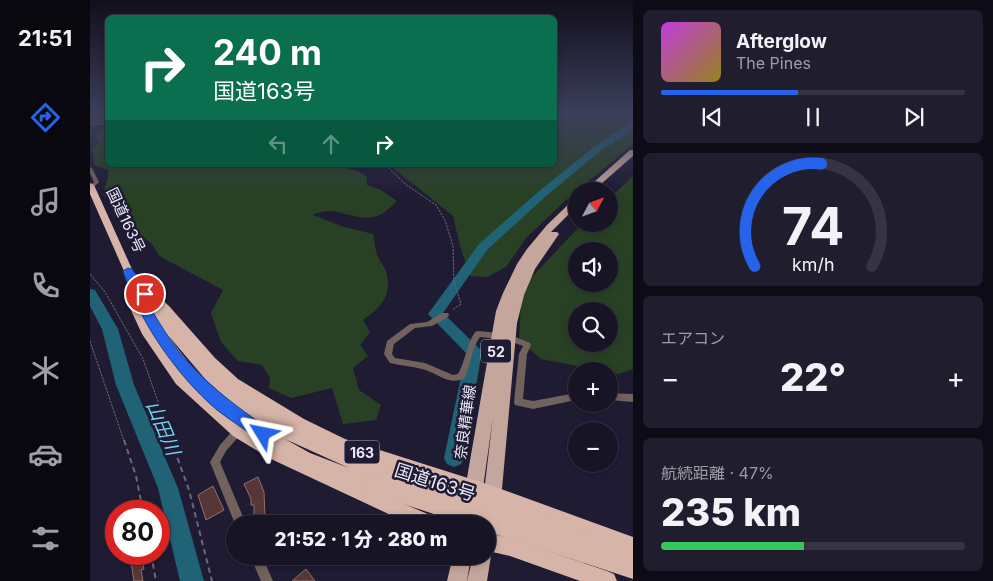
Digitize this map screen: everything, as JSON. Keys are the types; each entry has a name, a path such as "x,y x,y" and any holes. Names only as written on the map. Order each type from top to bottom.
{"highway":[{"name":"国道163号","path":"91,187 134,282 174,354 198,382 222,405 263,434 304,458 374,477 585,547 633,569"},
{"path":"134,282 136,308 148,334 182,380 238,431 277,454 411,515"},
{"name":"163","path":"134,282 165,309 210,362 233,383 261,402 341,445 493,494 633,546"},
{"path":"496,544 607,581"},
{"name":"国道163号","path":"585,547 633,556"}],"main road":[{"path":"598,182 633,152"},
{"path":"608,182 633,160"},
{"name":"奈良精華線","path":"490,515 493,494 503,337 508,292 520,266 536,241 568,210"},
{"name":"奈良精華線","path":"470,515 503,337 530,267 545,244 568,220"},
{"path":"457,581 460,565"},
{"path":"477,581 480,565"}],"street":[{"path":"90,168 97,182 91,187"},
{"path":"445,315 429,324 413,326 390,342 388,354 393,361 425,366 452,378 461,377 465,371 474,338 478,334 503,337 527,345 527,349 523,354 518,402 533,405 568,398"},
{"path":"618,397 633,398"},
{"path":"237,515 215,462 223,448 238,431"},
{"path":"260,565 267,581"}],"path":[{"path":"388,167 405,184 436,205 446,220 453,246 454,282 461,304 445,315"},
{"path":"90,274 105,292 143,359 189,490 212,581"},
{"path":"90,341 136,476 141,500"},
{"path":"153,565 156,581"}],"green space":[{"path":"97,141 105,141 105,167 343,167 358,171 367,177 367,185 381,190 397,201 384,213 374,217 358,217 329,211 313,215 341,226 373,234 377,255 386,271 388,280 387,294 380,305 363,320 370,332 360,345 368,356 353,368 359,390 381,405 376,420 343,424 332,388 291,398 269,388 270,378 262,365 238,361 221,342 211,313 223,290 159,256 152,244 132,228 123,212 103,195 108,170 95,165 92,149 98,143"},
{"path":"557,141 633,141 633,144 588,182 568,182 568,199 527,237 506,267 487,277 470,276 453,216 392,167 557,167"},
{"path":"633,176 633,369 619,374 618,362 568,362 568,364 541,359 519,340 521,300 528,281 574,232 618,232 618,190"}],"building":[{"path":"258,477 264,492 265,515 254,515 254,505 251,505 251,499 244,484"},
{"path":"213,486 224,510 206,520 198,495"},
{"path":"131,565 143,565 144,569 141,570 143,581 134,581"},
{"path":"306,569 315,581 292,581"}],"waterway":[{"path":"454,458 474,351 435,314 483,247 542,194 609,141"},
{"name":"山田川","path":"90,293 110,329 125,385 168,488 192,581"}],"route":[{"path":"145,294 128,271 136,295 174,354 198,382 222,405 263,434"}]}
